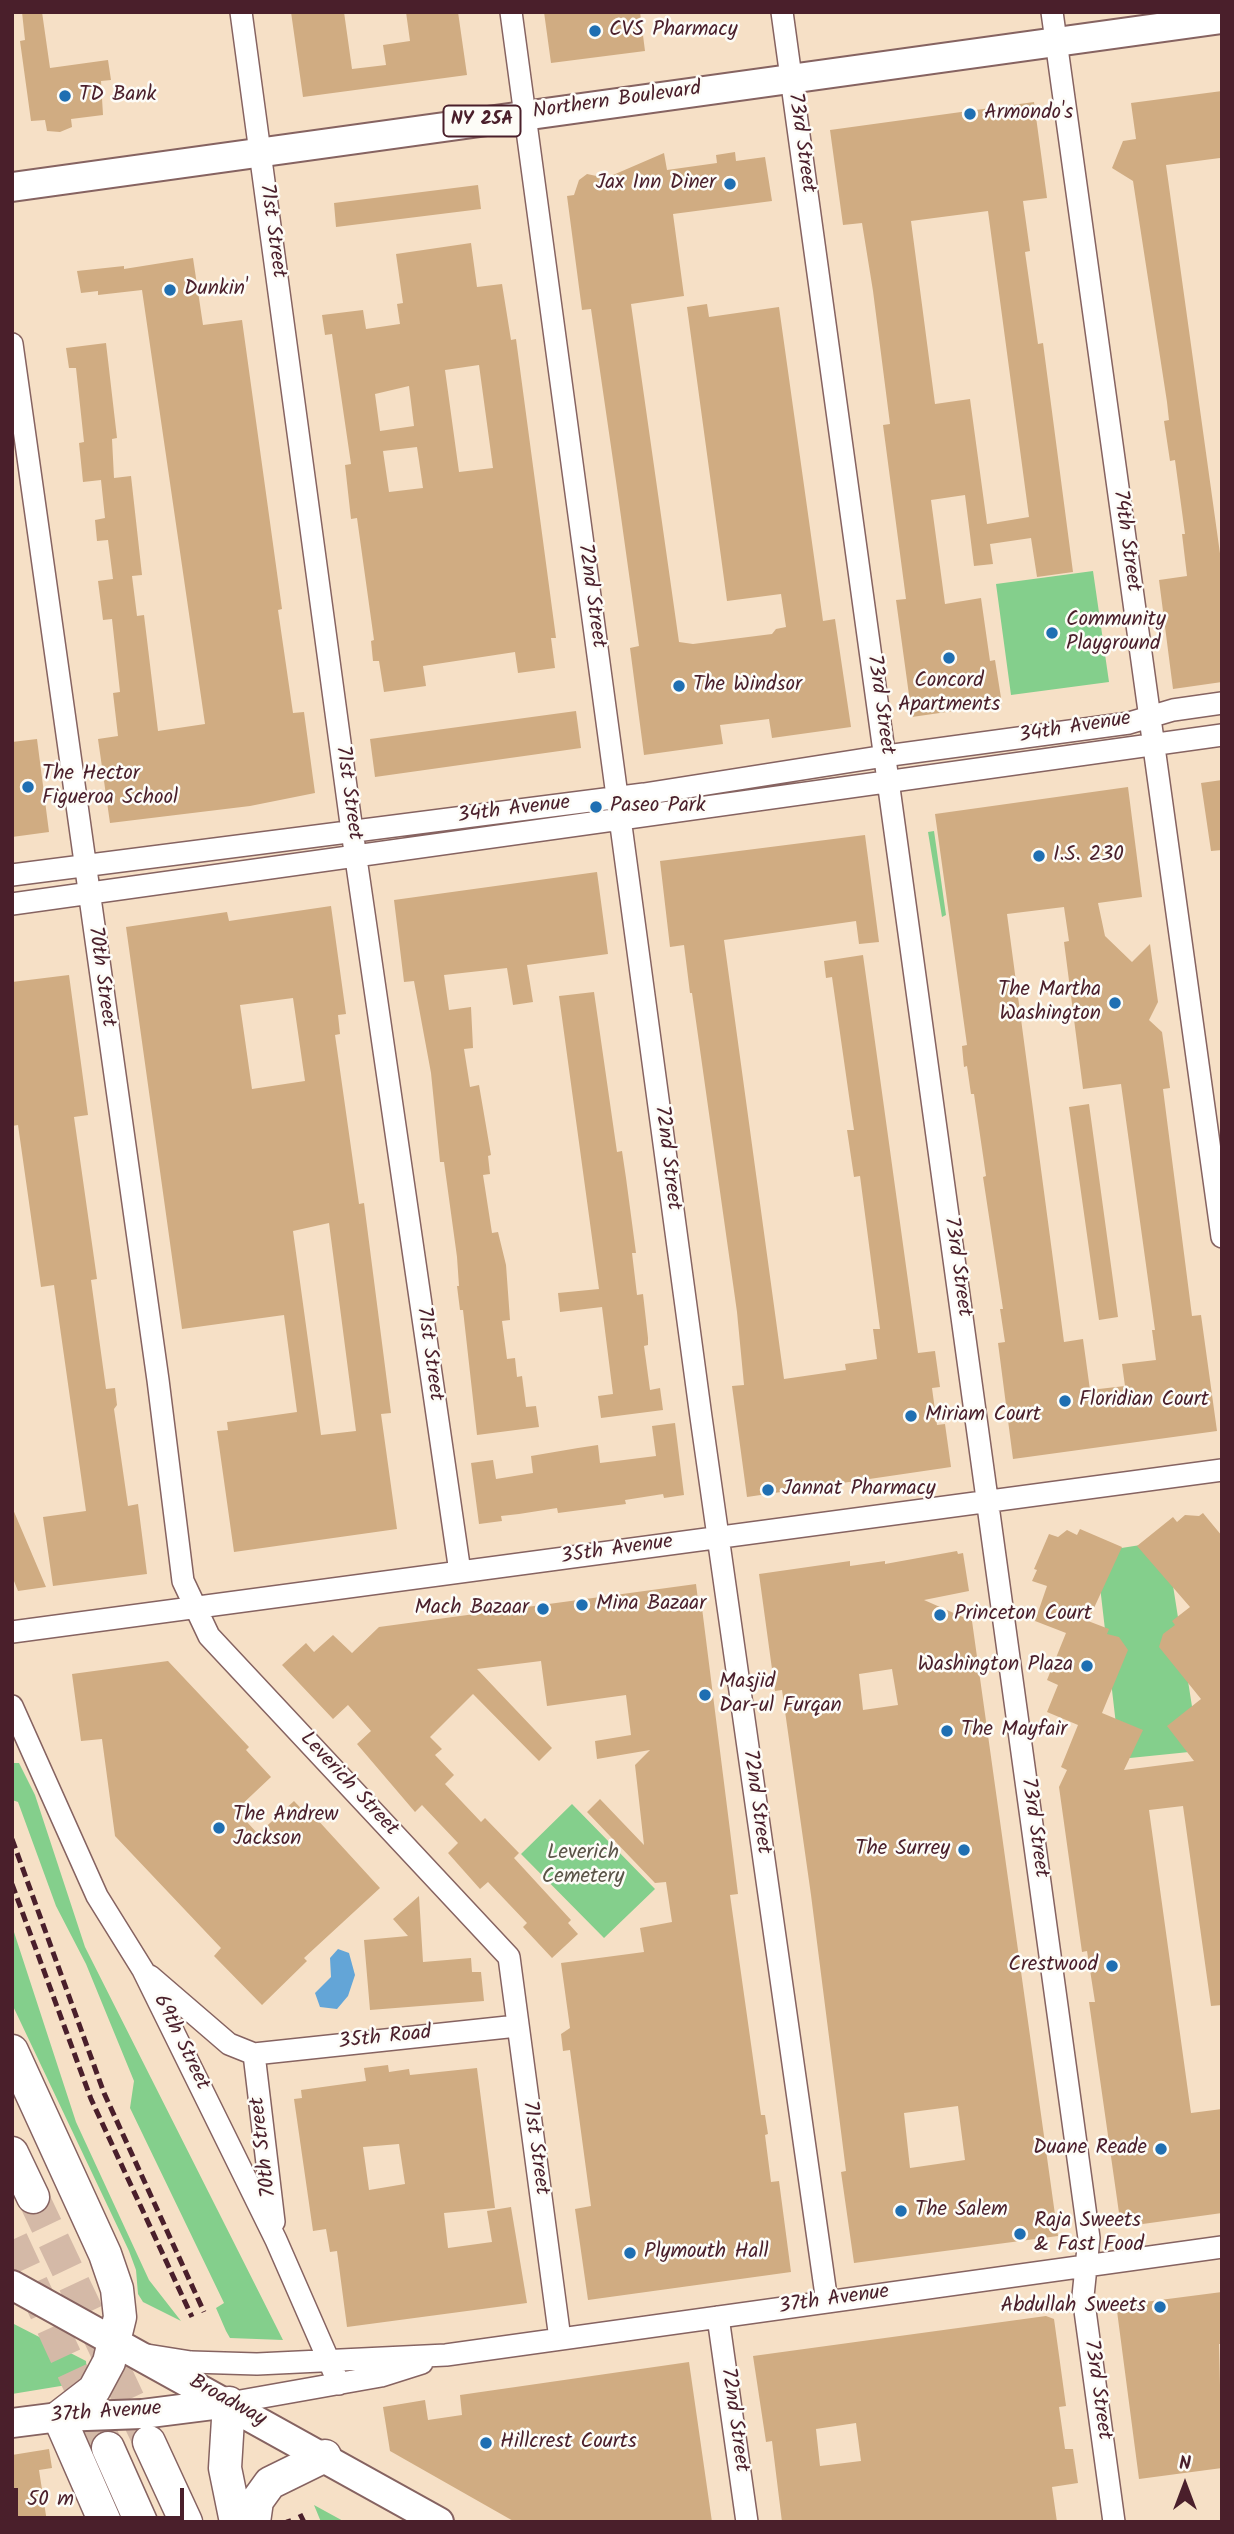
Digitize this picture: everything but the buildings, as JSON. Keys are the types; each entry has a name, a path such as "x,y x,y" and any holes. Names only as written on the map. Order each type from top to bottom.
{"highway":[{"path":"12,2051 110,2264 120,2305 125,2347 109,2362 94,2390 59,2417 105,2522"},
{"path":"12,2153 33,2197"},
{"path":"229,2403 225,2468 236,2522"},
{"path":"149,2442 186,2522"},
{"path":"108,2448 141,2522"},
{"path":"254,2522 257,2501 270,2483 325,2456"}],"main road":[{"name":"Northern Boulevard","path":"12,187 1222,19"},
{"name":"Broadway","path":"12,2285 325,2456 439,2522"},
{"name":"37th Avenue","path":"12,2423 59,2417 142,2414 229,2403"}],"street":[{"name":"71st Street","path":"241,12 355,854 460,1572"},
{"name":"72nd Street","path":"511,12 718,1538 827,2302"},
{"name":"73rd Street","path":"782,12 1090,2238 1083,2296 1114,2522"},
{"name":"74th Street","path":"1052,12 1222,1237"},
{"name":"70th Street","path":"12,344 158,1380 183,1581 196,1607"},
{"name":"34th Avenue","path":"12,904 355,854 620,807 886,755 1129,723 1150,716 1222,704"},
{"name":"34th Avenue","path":"12,876 352,831 889,780 1222,735"},
{"name":"35th Avenue","path":"12,1632 1222,1470"},
{"name":"Leverich Street","path":"196,1607 209,1636 509,1957"},
{"name":"69th Street","path":"12,1706 97,1895 143,1970 276,2240 339,2384"},
{"name":"71st Street","path":"509,1957 560,2339"},
{"path":"143,1970 229,2044 254,2054"},
{"name":"35th Road","path":"254,2054 517,2026"},
{"name":"70th Street","path":"254,2054 276,2240"},
{"name":"37th Avenue","path":"125,2347 226,2364 446,2355 1222,2247"},
{"name":"72nd Street","path":"718,2317 747,2522"},
{"name":"37th Avenue","path":"229,2403 382,2376 446,2355"}],"green space":[{"name":"Community Playground","path":"1093,571 1109,682 1011,695 996,584"},
{"path":"934,831 946,915 942,917 928,832"},
{"path":"1166,1541 1199,1751 1120,1759 1096,1552"},
{"path":"12,1763 19,1763 35,1795 85,1947 283,2340 230,2338 226,2331 216,2308 224,2303 130,2108 134,2081 86,1964 56,1906 18,1802 12,1800"},
{"name":"Leverich Cemetery","path":"572,1804 655,1889 604,1938 521,1854"},
{"path":"12,1926 76,2122 149,2280 181,2321 143,2302 138,2294 136,2270 129,2251 12,2004"},
{"path":"12,2323 86,2361 87,2374 79,2383 12,2394"},
{"path":"314,2505 345,2522 321,2522"}],"water":[{"path":"338,1949 349,1953 355,1975 348,1996 337,2009 320,2007 315,1993 331,1977 330,1958"}],"tunnel":[{"path":"33,2197 147,2438"},
{"path":"12,2240 108,2448"}],"railway":[{"path":"12,1839 104,2093 204,2312"},
{"path":"12,1884 91,2099 192,2317"},
{"path":"300,2514 304,2522"}],"place":[{"name":"CVS Pharmacy","path":"595,31"},
{"name":"TD Bank","path":"65,96"},
{"name":"Armondo's","path":"970,114"},
{"name":"Jax Inn Diner","path":"730,184"},
{"name":"Dunkin'","path":"170,290"},
{"name":"Community Playground","path":"1052,633"},
{"name":"Concord Apartments","path":"949,658"},
{"name":"The Windsor","path":"679,686"},
{"name":"The Hector Figueroa School","path":"28,787"},
{"name":"Paseo Park","path":"596,807"},
{"name":"I.S. 230","path":"1039,856"},
{"name":"The Martha Washington","path":"1115,1003"},
{"name":"Floridian Court","path":"1065,1401"},
{"name":"Miriam Court","path":"911,1416"},
{"name":"Jannat Pharmacy","path":"768,1490"},
{"name":"Mina Bazaar","path":"582,1605"},
{"name":"Mach Bazaar","path":"543,1609"},
{"name":"Princeton Court","path":"940,1615"},
{"name":"Washington Plaza","path":"1087,1666"},
{"name":"Masjid Dar-ul Furqan","path":"705,1695"},
{"name":"The Mayfair","path":"947,1731"},
{"name":"The Andrew Jackson","path":"219,1828"},
{"name":"The Surrey","path":"964,1850"},
{"name":"Crestwood","path":"1112,1966"},
{"name":"Duane Reade","path":"1161,2149"},
{"name":"The Salem","path":"901,2211"},
{"name":"Raja Sweets & Fast Food","path":"1020,2234"},
{"name":"Plymouth Hall","path":"630,2253"},
{"name":"Abdullah Sweets","path":"1160,2307"},
{"name":"Hillcrest Courts","path":"486,2443"}]}
